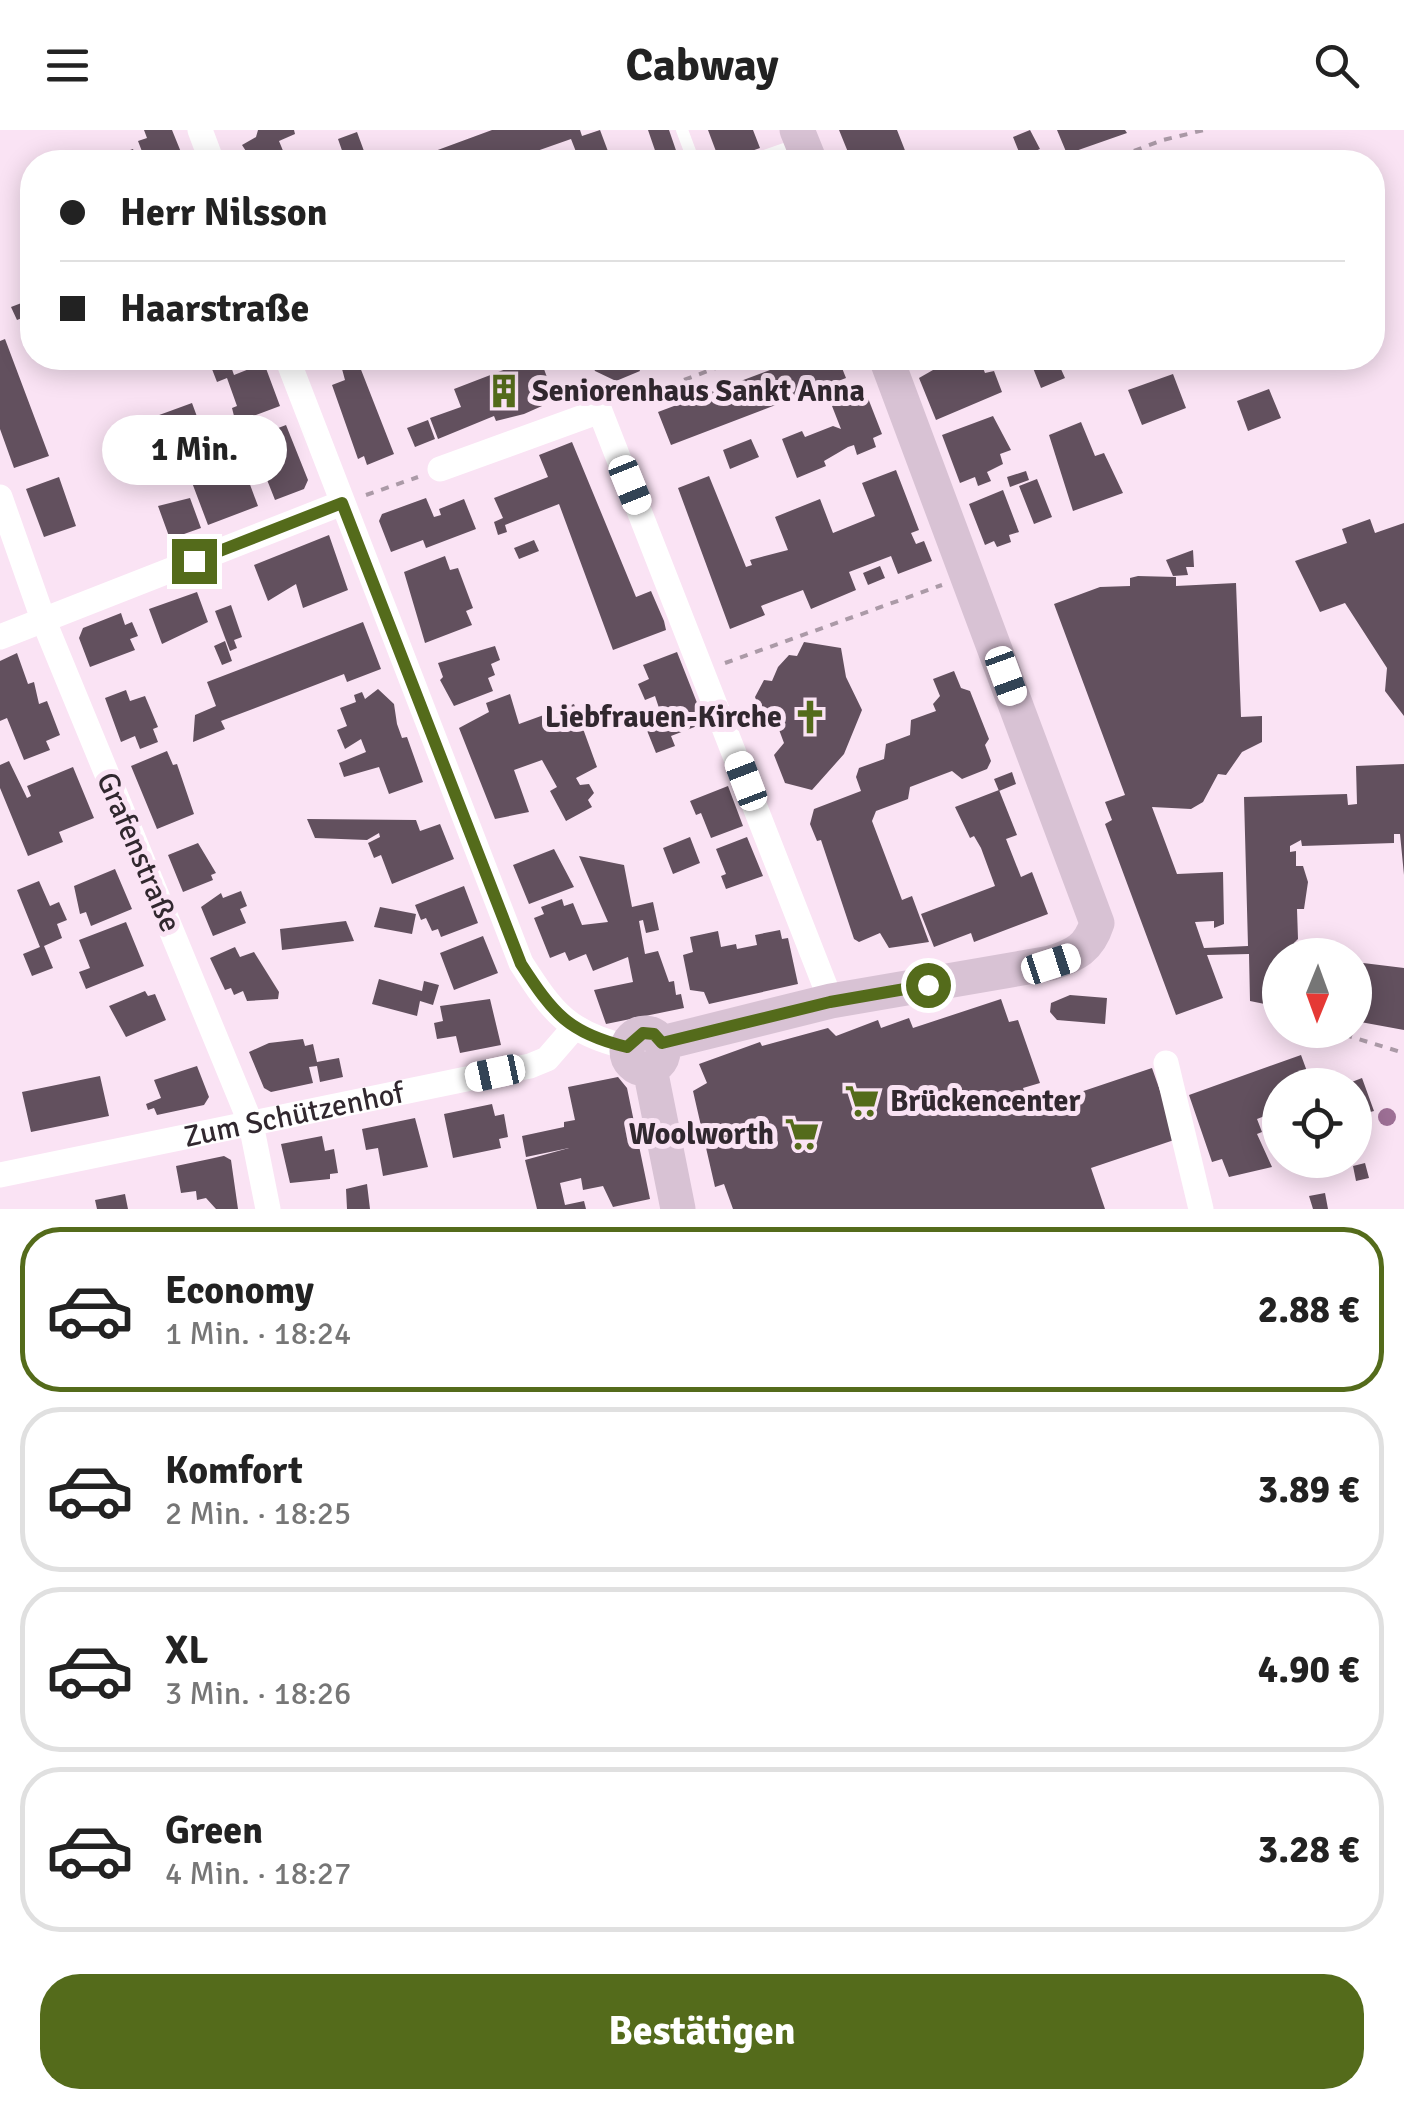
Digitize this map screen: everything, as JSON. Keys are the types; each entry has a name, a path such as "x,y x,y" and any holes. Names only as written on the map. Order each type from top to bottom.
{"street":[{"path":"292,370 521,964 546,1002 573,1029 646,1053 830,1002 1051,964 1076,956 1091,941 1097,923 891,370"},
{"path":"440,469 600,410 830,1002"},
{"name":"Grafenstraße","path":"0,498 43,619 251,1124 268,1209"},
{"path":"0,637 342,503"},
{"name":"Zum Schützenhof","path":"0,1175 530,1066 547,1059 573,1029"},
{"path":"646,1053 678,1209"},
{"path":"1166,1063 1201,1209"}],"path":[{"path":"1136,150 1204,130"},
{"path":"600,410 710,370"},
{"path":"342,503 440,469"},
{"path":"704,670 970,575"},
{"path":"1372,1043 1404,1053"}],"building":[{"path":"144,130 172,130 180,150 141,150 138,141 147,138"},
{"path":"258,130 294,130 295,134 279,141 283,150 245,150 242,145 256,137"},
{"path":"492,130 580,130 582,136 600,130 608,150 575,150 571,139 540,150 438,150"},
{"path":"648,130 669,130 676,150 655,150"},
{"path":"708,130 753,130 760,148 754,150 716,150"},
{"path":"839,130 897,130 905,150 847,150"},
{"path":"1030,130 1040,149 1018,150 1013,137"},
{"path":"1057,130 1127,133 1078,150 1065,150"},
{"path":"357,132 364,150 342,150 338,139"},
{"path":"20,304 20,319 17,320 11,307"},
{"path":"5,339 49,456 14,468 0,429 0,341"},
{"path":"212,370 232,370 234,375 246,370 267,370 280,406 237,422 240,431 218,440 210,428 234,416 232,408 237,406 227,378 217,382"},
{"path":"342,370 361,370 394,454 367,465 364,456 358,459 332,385 345,380"},
{"name":"Seniorenhaus Sankt Anna","path":"503,370 544,370 553,394 539,399 542,406 524,414 496,421 494,416 438,439 430,418 461,407 454,389"},
{"path":"595,370 640,371 616,381"},
{"path":"770,370 843,370 846,378 671,445 658,412"},
{"path":"933,370 994,371 1002,392 936,420 919,378"},
{"path":"1034,370 1061,370 1065,378 1041,388"},
{"path":"1173,374 1186,408 1142,425 1128,390"},
{"path":"1269,389 1281,418 1248,431 1237,401"},
{"path":"866,393 882,434 873,438 876,447 857,455 854,445 848,447 824,461 826,466 797,478 782,439 802,431 805,437 833,426 841,429 832,406"},
{"path":"192,403 199,422 147,442 140,422"},
{"path":"993,416 1011,450 1000,454 1003,464 987,472 991,481 978,486 975,477 960,483 942,435"},
{"path":"428,420 435,439 415,447 407,428"},
{"path":"1081,422 1095,456 1104,453 1123,493 1073,511 1049,435"},
{"path":"286,425 308,480 304,489 275,500 258,457 242,463 258,506 208,525 185,464 203,457 210,479 224,474 216,452"},
{"path":"751,439 759,457 730,469 723,450"},
{"path":"572,442 636,597 651,591 666,630 613,650 559,504 505,525 507,532 498,535 494,522 503,518 494,498 548,477 539,455"},
{"path":"896,470 919,530 911,533 916,544 924,541 932,561 898,574 891,556 849,572 856,590 811,609 803,590 761,606 765,615 730,629 678,488 709,476 746,567 752,565 750,560 788,550 775,517 820,499 833,533 875,516 862,483"},
{"path":"1026,471 1029,480 1010,487 1007,477"},
{"path":"59,477 76,526 44,537 26,489"},
{"path":"1037,479 1052,517 1034,524 1019,486"},
{"path":"1003,490 1019,532 1009,535 1011,542 997,547 994,541 985,545 969,504"},
{"path":"190,498 201,528 170,539 158,506"},
{"path":"426,498 434,517 441,515 439,509 464,499 476,529 426,548 423,540 391,552 379,521 382,514"},
{"path":"1370,519 1375,533 1404,523 1404,716 1385,691 1387,668 1345,603 1320,612 1295,561 1347,543 1342,529"},
{"path":"329,535 348,590 303,608 296,584 268,601 254,565"},
{"path":"534,540 539,551 519,559 514,548"},
{"path":"1193,550 1194,567 1186,567 1188,575 1173,576 1166,560"},
{"path":"445,556 450,570 458,568 473,608 466,611 472,625 425,643 404,572"},
{"path":"880,566 885,578 868,585 863,573"},
{"path":"1176,577 1176,586 1236,583 1241,717 1262,716 1262,742 1242,752 1226,775 1218,774 1203,802 1191,809 1152,807 1177,874 1223,872 1224,924 1214,928 1214,921 1195,922 1204,948 1248,946 1244,797 1347,794 1348,805 1357,804 1356,766 1404,764 1404,875 1400,834 1394,834 1394,843 1302,846 1301,840 1290,846 1290,852 1296,851 1296,866 1303,866 1308,882 1304,909 1297,909 1298,938 1262,938 1262,1003 1250,1001 1249,954 1207,955 1223,998 1176,1015 1105,824 1112,820 1105,802 1125,795 1054,604 1100,587 1130,586 1130,578"},
{"path":"197,592 208,622 162,644 149,609"},
{"path":"231,605 242,637 234,640 237,648 230,651 215,611"},
{"path":"121,613 125,625 132,622 138,636 130,639 135,650 90,667 79,638 83,628"},
{"path":"363,622 381,669 347,682 344,674 221,721 225,729 193,742 195,715 216,706 207,682"},
{"path":"225,641 232,661 222,665 214,646"},
{"name":"Liebfrauen-Kirche","path":"804,642 841,648 846,677 862,710 844,754 812,790 785,783 774,755 784,743 778,727 766,725 755,697 764,680 772,681 778,667 789,655 797,656"},
{"path":"495,646 500,660 491,664 495,675 488,678 493,691 454,706 440,680 443,677 438,663"},
{"path":"677,652 705,723 671,736 675,746 656,753 646,728 653,724 651,717 661,714 655,696 645,700 638,684 649,679 643,665"},
{"path":"17,653 28,684 34,682 39,704 47,701 60,735 46,741 50,750 24,760 7,718 0,721 0,661"},
{"path":"954,671 961,688 970,691 989,739 985,745 991,761 987,769 962,779 952,771 910,787 908,799 876,811 872,821 902,900 912,896 929,942 889,948 880,933 859,942 854,939 821,840 817,841 810,824 814,809 861,791 856,777 859,768 884,759 886,744 910,735 911,720 936,711 933,704 940,696 933,679"},
{"path":"378,689 394,704 402,738 407,737 423,782 389,794 379,767 344,777 339,763 366,752 361,739 345,749 337,730 347,726 340,708 356,702 354,695 362,692 365,699"},
{"path":"126,690 130,701 145,696 158,727 153,729 158,742 140,749 135,736 121,742 105,698"},
{"path":"510,694 519,724 574,704 597,767 576,778 580,785 589,784 594,793 588,800 592,807 566,821 550,791 557,787 542,760 514,770 529,812 495,819 459,728 489,712 486,703"},
{"path":"167,751 173,765 177,764 194,814 157,829 131,766"},
{"path":"9,761 27,798 31,796 27,786 73,767 94,818 59,832 63,842 28,856 0,788 0,765"},
{"path":"1012,772 1016,784 999,791 994,779"},
{"path":"728,786 743,826 711,838 701,813 696,815 690,801"},
{"path":"999,790 1017,835 1006,839 1021,877 1032,872 1048,914 974,942 971,933 934,947 921,914 995,886 981,848 974,836 970,838 955,807"},
{"path":"307,819 416,820 420,831 440,824 454,859 392,884 381,855 374,858 368,843 380,837 379,833 367,840 315,838"},
{"path":"690,837 700,863 673,874 663,848"},
{"path":"747,837 763,876 726,889 721,876 726,874 716,849"},
{"path":"198,843 216,873 211,875 213,880 183,892 168,855"},
{"path":"554,849 574,887 529,904 513,865"},
{"path":"579,856 624,865 632,907 653,902 659,930 646,933 643,920 639,921 645,954 658,951 669,982 674,981 676,995 681,994 684,1008 606,1024 594,990 633,982 628,957 593,971 586,954 569,961 565,952 550,958 534,918 544,914 541,907 562,899 564,906 573,903 582,925 608,922"},
{"path":"115,869 132,909 91,926 86,912 80,914 74,886"},
{"path":"39,881 50,906 59,902 67,920 57,924 62,938 44,946 53,968 32,976 23,954 40,947 17,890"},
{"path":"464,886 478,923 441,937 438,929 432,931 426,918 421,920 415,905"},
{"path":"241,891 247,906 240,909 246,923 213,936 201,907 221,893 223,898"},
{"path":"380,907 416,914 412,934 374,927"},
{"path":"346,921 354,941 282,950 280,929"},
{"path":"126,922 144,966 86,989 79,972 90,968 79,940"},
{"path":"780,930 782,939 788,938 798,984 709,1004 704,992 690,990 683,955 693,952 690,937 718,931 721,947 736,944 737,949 757,945 755,935"},
{"path":"483,936 498,973 454,990 440,953"},
{"path":"235,947 240,957 254,952 279,992 278,999 247,1001 243,991 234,995 231,988 225,990 210,958"},
{"path":"1372,964 1404,968 1404,1030 1372,1024"},
{"path":"379,979 422,991 424,981 439,985 433,1005 420,1001 417,1016 372,1004"},
{"path":"145,991 148,996 155,994 166,1020 126,1037 109,1006"},
{"path":"1070,995 1107,998 1105,1024 1057,1020 1050,1012 1051,1003"},
{"path":"490,999 501,1045 460,1053 456,1036 437,1039 434,1023 443,1021 440,1006"},
{"name":"Brückencenter","path":"1001,999 1009,1022 1018,1020 1040,1083 1023,1088 1030,1109 1152,1068 1177,1139 1091,1168 1105,1209 733,1209 724,1184 715,1187 693,1091 707,1083 699,1064 760,1042 762,1046 828,1028 836,1036 878,1020 881,1028 909,1018 913,1028"},
{"path":"303,1039 305,1046 313,1044 317,1062 339,1058 343,1077 320,1082 317,1066 309,1067 313,1083 271,1092 264,1088 249,1052 269,1043"},
{"path":"1301,1055 1306,1068 1265,1068"},
{"path":"197,1066 209,1097 204,1105 157,1115 154,1108 148,1110 146,1104 161,1098 154,1080"},
{"path":"1262,1069 1262,1117 1257,1119 1262,1132 1257,1134 1262,1145 1262,1169 1229,1177 1222,1159 1212,1162 1189,1095"},
{"path":"100,1076 109,1116 31,1132 22,1092"},
{"path":"618,1077 627,1088 650,1199 613,1207 603,1186 583,1190 581,1178 560,1183 565,1205 584,1201 586,1209 537,1209 525,1160 569,1148 526,1157 522,1136 564,1127 564,1122 575,1120 568,1087"},
{"path":"492,1104 495,1116 504,1114 508,1137 499,1139 501,1148 453,1158 444,1114"},
{"path":"415,1118 428,1167 383,1176 378,1148 366,1150 362,1129"},
{"path":"322,1136 325,1151 334,1149 338,1173 330,1174 330,1179 290,1183 281,1144"},
{"path":"224,1156 231,1160 238,1209 216,1209 206,1198 197,1200 196,1191 181,1193 176,1166"},
{"path":"367,1184 370,1209 347,1209 346,1189"},
{"path":"1325,1193 1328,1209 1313,1209 1309,1196"},
{"path":"125,1194 128,1209 97,1209 95,1200"}],"place":[{"name":"Seniorenhaus Sankt Anna","path":"504,391"},
{"name":"Liebfrauen-Kirche","path":"810,717"},
{"name":"Brückencenter","path":"862,1101"},
{"name":"Woolworth","path":"802,1134"}],"route":[{"path":"194,561 342,503 521,964 546,1002 573,1029 627,1047 633,1037 643,1033 654,1034 662,1043 830,1002 928,985"}]}
